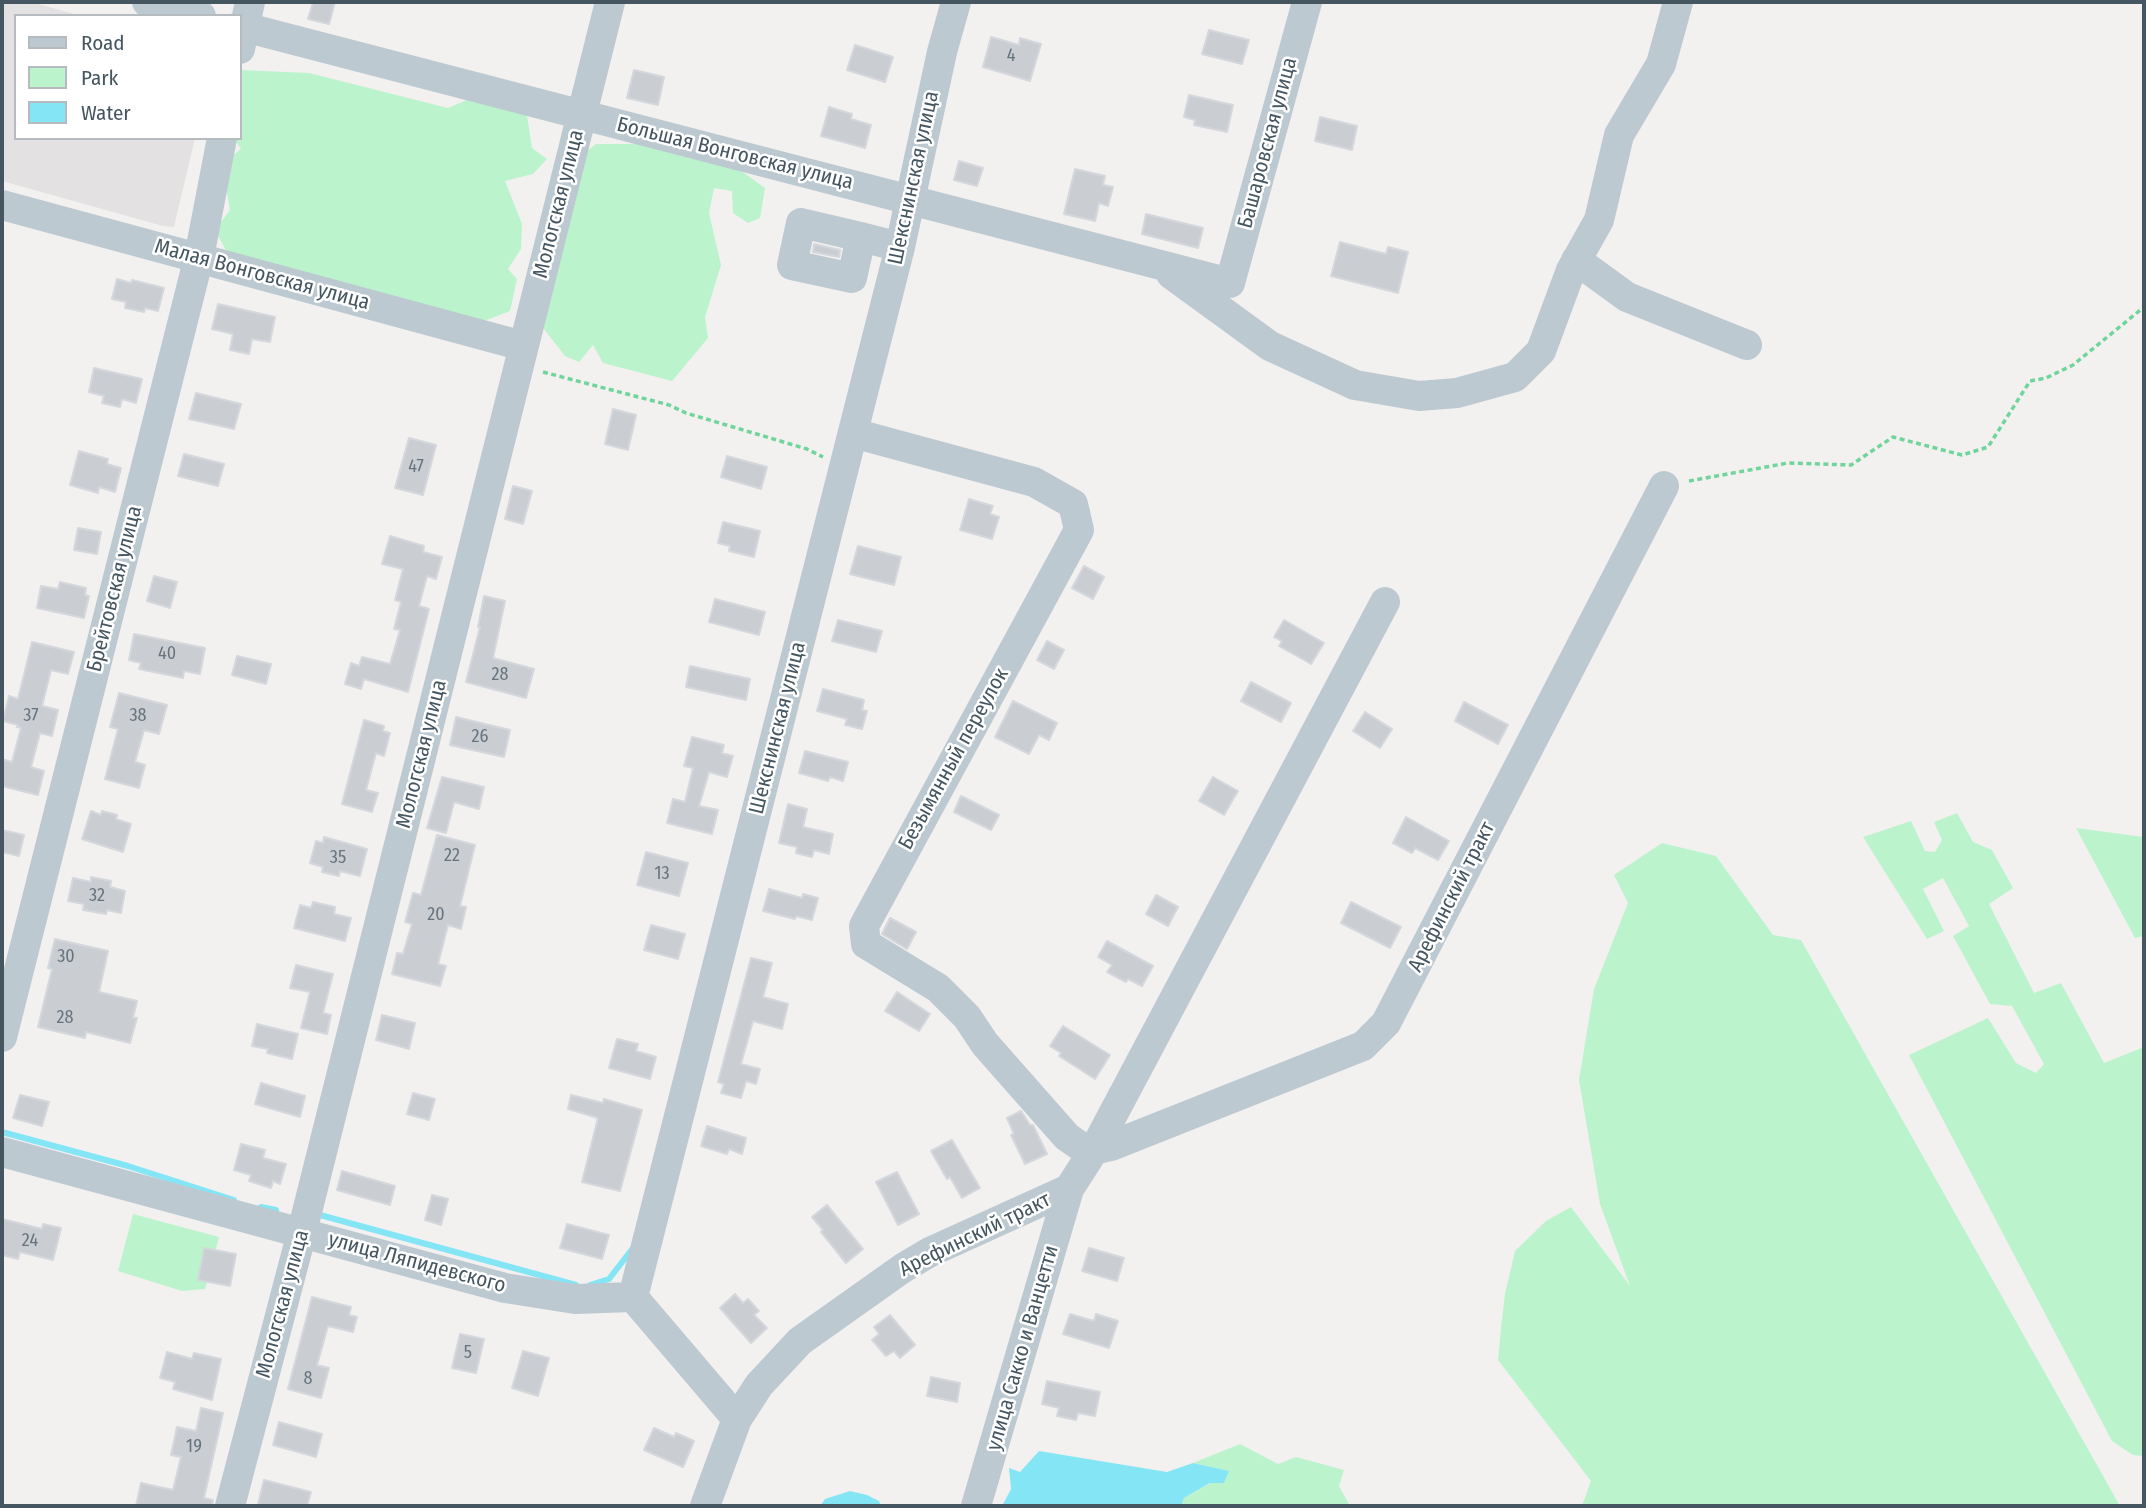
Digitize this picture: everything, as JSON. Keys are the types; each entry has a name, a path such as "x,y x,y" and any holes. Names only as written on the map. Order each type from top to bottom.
{"street":[{"path":"147,2 193,14"},
{"name":"Мологская улица","path":"230,1506 302,1232 610,2"},
{"name":"Шекснинская улица","path":"633,1297 900,247 942,51 956,2"},
{"name":"Башаровская улица","path":"1230,284 1307,2"},
{"path":"1157,264 1270,346 1355,385 1419,396 1457,393 1516,377 1541,351 1570,270 1600,220 1619,135 1661,64 1678,2"},
{"name":"Большая Вонговская улица","path":"243,26 1230,284"},
{"name":"Брейтовская улица","path":"2,1037 199,257 222,140"},
{"name":"Малая Вонговская улица","path":"2,205 199,257 521,357"},
{"path":"861,237 900,247"},
{"path":"1576,260 1627,297 1747,345"},
{"name":"Безымянный переулок","path":"853,433 1034,482 1073,504 1079,530 864,926 866,944 938,988 967,1017 985,1044 1068,1137 1080,1146 1094,1150"},
{"name":"Арефинский тракт","path":"1094,1150 1111,1146 1363,1046 1386,1023 1664,486"},
{"path":"1069,1189 1094,1150 1385,602"},
{"name":"улица Ляпидевского","path":"2,1152 505,1288 575,1299 633,1297"},
{"name":"Арефинский тракт","path":"705,1506 737,1419 778,1362 826,1321 903,1268 930,1252 1069,1189"},
{"name":"улица Сакко и Ванцетти","path":"976,1506 1069,1189"},
{"path":"633,1297 737,1419"}],"path":[{"path":"1664,486 1788,463 1851,465 1893,437 1962,455 1988,447 2030,381 2046,378 2073,365 2144,307"},
{"path":"521,357 590,383 807,449 844,468"}],"shaded area":[{"path":"2,2 31,2 74,14 14,14 14,140 195,140 174,227 2,181"}],"green space":[{"path":"242,70 309,73 448,108 474,97 527,115 532,148 547,159 533,174 505,181 522,224 521,249 508,269 517,279 510,311 484,321 228,254 215,230 230,210 222,164 241,149 235,140 242,140"},
{"path":"596,144 638,144 740,170 765,188 760,218 748,223 733,213 732,191 714,188 709,213 721,265 705,317 708,338 672,381 603,363 593,345 579,362 565,356 536,319 574,161"},
{"path":"1957,813 1973,842 1992,850 2013,888 1989,904 2034,993 2061,983 2104,1063 2144,1047 2144,1456 2133,1455 2112,1441 1909,1055 1988,1018 2016,1063 2036,1073 2044,1064 2012,1006 1990,1004 1953,936 1969,926 1943,878 1923,889 1944,931 1927,939 1863,837 1911,821 1925,851 1935,852 1942,840 1934,822"},
{"path":"2076,828 2144,837 2144,936 2135,938"},
{"path":"1662,843 1716,856 1773,935 1801,940 2120,1506 1582,1506 1591,1481 1498,1360 1505,1294 1515,1251 1546,1221 1571,1207 1630,1286 1600,1204 1579,1080 1594,989 1628,903 1614,875"},
{"path":"133,1214 219,1237 205,1289 182,1291 118,1271"},
{"path":"1240,1444 1278,1464 1296,1457 1344,1470 1339,1486 1350,1506 1181,1506 1184,1498 1211,1483 1224,1483 1228,1471 1193,1463"}],"water":[{"path":"1039,1451 1167,1472 1193,1463 1229,1471 1224,1483 1210,1483 1184,1498 1181,1506 1002,1506 1011,1489 1009,1468 1020,1472"},
{"path":"850,1491 867,1495 879,1501 881,1506 820,1506 825,1499"}],"building":[{"path":"313,2 335,2 329,24 308,19"},
{"path":"1209,30 1249,40 1242,64 1202,54"},
{"path":"991,37 1019,45 1020,38 1041,44 1030,81 983,67"},
{"path":"855,45 893,57 885,82 847,70"},
{"path":"634,70 664,77 658,105 627,98"},
{"path":"1189,95 1233,105 1227,132 1194,125 1195,120 1184,117"},
{"path":"829,107 852,114 851,119 871,125 865,148 821,136"},
{"path":"1320,117 1357,126 1352,150 1315,141"},
{"path":"959,161 983,168 977,186 954,180"},
{"path":"1075,169 1105,176 1103,185 1113,187 1108,206 1099,203 1095,221 1064,214"},
{"path":"1146,214 1203,228 1198,248 1142,234"},
{"path":"1340,242 1386,254 1388,247 1408,252 1398,293 1331,276"},
{"path":"814,244 840,250 839,257 813,252"},
{"path":"117,279 164,288 158,311 145,308 144,312 125,308 126,302 112,299"},
{"path":"218,304 275,317 270,342 252,339 249,354 230,350 233,334 212,329"},
{"path":"94,368 142,379 136,403 122,399 120,407 102,403 104,396 89,392"},
{"path":"196,393 241,404 234,429 189,419"},
{"path":"613,409 636,415 628,450 605,444"},
{"path":"409,438 436,445 423,495 395,488"},
{"path":"79,451 108,459 107,464 121,468 115,492 99,487 98,493 70,485"},
{"path":"184,454 224,464 218,486 178,476"},
{"path":"727,456 767,467 761,489 721,477"},
{"path":"513,486 532,491 523,524 505,519"},
{"path":"969,499 993,506 990,514 999,517 992,539 960,530"},
{"path":"723,522 760,531 754,557 729,551 730,546 718,543"},
{"path":"78,528 101,532 97,554 74,550"},
{"path":"390,536 424,546 423,552 442,557 436,579 427,576 419,606 429,609 408,692 364,679 361,689 345,684 351,663 359,666 362,657 390,664 400,630 394,629 401,602 395,600 403,569 382,564"},
{"path":"858,546 901,557 894,585 850,574"},
{"path":"1084,566 1104,577 1093,599 1072,588"},
{"path":"154,576 177,582 170,608 147,601"},
{"path":"60,582 86,588 85,595 89,596 84,618 37,608 41,586 58,589"},
{"path":"484,596 505,601 493,658 534,669 526,698 466,682 480,627"},
{"path":"715,599 765,612 759,635 709,622"},
{"path":"838,620 882,631 876,652 832,641"},
{"path":"1284,620 1324,643 1311,664 1279,646 1282,641 1274,637"},
{"path":"134,634 205,648 200,674 184,671 183,678 139,669 141,663 129,660"},
{"path":"1047,641 1064,650 1054,669 1037,660"},
{"path":"32,642 74,652 68,674 51,670 42,706 58,710 52,736 40,733 31,767 44,771 38,795 2,786 2,759 12,762 21,728 3,721 9,696 18,699"},
{"path":"237,656 271,664 266,684 232,675"},
{"path":"690,666 750,679 746,700 686,687"},
{"path":"1251,682 1291,703 1281,722 1241,701"},
{"path":"823,689 864,700 862,710 867,711 862,729 845,725 847,719 817,711"},
{"path":"119,693 167,705 159,734 144,730 135,762 145,765 139,788 105,779 118,729 110,727"},
{"path":"1013,701 1057,723 1049,740 1039,735 1029,754 995,737"},
{"path":"1464,702 1508,725 1498,744 1455,721"},
{"path":"1365,712 1392,729 1380,748 1353,731"},
{"path":"456,717 510,730 504,757 450,745"},
{"path":"364,720 384,726 383,731 390,733 384,756 376,753 366,790 378,793 372,812 342,804"},
{"path":"692,737 724,745 722,753 733,756 727,777 709,772 699,806 718,810 712,834 667,823 673,799 685,802 693,768 684,766"},
{"path":"805,751 848,762 843,781 830,777 828,781 799,773"},
{"path":"442,777 484,787 479,809 454,802 446,833 427,828"},
{"path":"1213,777 1238,791 1224,815 1199,801"},
{"path":"961,796 999,815 991,830 954,812"},
{"path":"788,804 807,809 803,827 833,834 829,854 814,850 812,857 796,853 797,847 779,843"},
{"path":"91,811 101,815 102,811 117,815 116,819 131,824 123,852 82,839"},
{"path":"1406,817 1449,841 1438,860 1415,848 1412,853 1393,843"},
{"path":"2,830 24,835 19,856 2,852"},
{"path":"437,835 475,845 460,906 466,907 461,929 448,925 438,964 446,966 440,986 392,974 397,953 403,954 412,924 405,922 413,893 421,895"},
{"path":"324,837 367,849 360,876 340,871 339,876 322,872 323,867 310,863 316,841 323,843"},
{"path":"646,852 688,863 679,896 637,885"},
{"path":"91,877 111,881 110,887 125,891 121,913 107,910 106,914 83,910 84,904 68,901 73,878 91,882"},
{"path":"769,889 802,898 803,894 818,898 812,920 763,911"},
{"path":"1156,895 1178,907 1168,926 1146,914"},
{"path":"313,902 335,907 334,914 351,918 345,941 294,928 300,905 311,908"},
{"path":"1351,902 1401,927 1390,948 1341,923"},
{"path":"890,918 916,932 907,949 882,934"},
{"path":"651,925 685,934 678,959 644,950"},
{"path":"55,939 108,951 99,992 137,1001 133,1018 137,1018 130,1043 86,1032 85,1038 38,1027 52,969 48,968"},
{"path":"1107,941 1153,966 1142,986 1128,979 1126,982 1107,972 1112,965 1098,957"},
{"path":"751,958 772,963 763,997 788,1004 782,1029 753,1021 741,1064 760,1069 756,1084 746,1081 741,1098 721,1093 724,1084 718,1082"},
{"path":"296,965 333,974 323,1013 331,1015 327,1034 301,1028 310,992 290,988"},
{"path":"897,992 930,1014 919,1031 885,1011"},
{"path":"382,1015 415,1023 409,1049 376,1040"},
{"path":"257,1024 298,1034 292,1059 252,1046"},
{"path":"1063,1026 1110,1055 1095,1079 1059,1056 1061,1053 1050,1046"},
{"path":"617,1039 638,1044 636,1051 656,1057 650,1079 609,1068"},
{"path":"261,1083 305,1096 300,1117 255,1104"},
{"path":"413,1093 435,1099 429,1120 407,1114"},
{"path":"20,1095 49,1102 42,1126 13,1118"},
{"path":"571,1095 603,1103 604,1099 642,1110 620,1191 582,1182 598,1118 568,1109"},
{"path":"1021,1111 1030,1125 1033,1125 1047,1154 1025,1164 1011,1135 1014,1134 1007,1118"},
{"path":"707,1126 746,1138 742,1154 729,1149 727,1154 701,1146"},
{"path":"952,1140 980,1188 962,1198 931,1151"},
{"path":"241,1144 265,1150 263,1158 286,1164 280,1184 273,1181 271,1188 249,1181 251,1175 234,1170"},
{"path":"342,1171 395,1186 390,1205 337,1190"},
{"path":"897,1172 919,1214 898,1225 876,1182"},
{"path":"432,1195 448,1199 441,1225 425,1220"},
{"path":"827,1205 863,1249 846,1263 812,1217"},
{"path":"2,1219 42,1229 43,1224 61,1228 53,1260 20,1252 18,1259 2,1255"},
{"path":"567,1224 609,1235 602,1259 560,1248"},
{"path":"204,1248 236,1254 230,1286 198,1280"},
{"path":"1089,1248 1124,1258 1117,1281 1082,1271"},
{"path":"735,1294 743,1303 748,1299 759,1311 754,1315 767,1328 751,1343 720,1308"},
{"path":"312,1297 351,1307 349,1315 357,1317 353,1332 328,1326 317,1365 329,1368 321,1398 288,1389"},
{"path":"1070,1314 1094,1321 1096,1314 1118,1321 1109,1348 1063,1334"},
{"path":"890,1315 915,1345 900,1358 894,1351 886,1356 872,1340 879,1334 874,1327"},
{"path":"460,1334 484,1339 476,1373 452,1368"},
{"path":"523,1351 549,1358 538,1396 512,1388"},
{"path":"167,1352 192,1359 194,1353 221,1359 212,1400 173,1389 175,1382 160,1378"},
{"path":"931,1377 960,1383 957,1402 927,1396"},
{"path":"1047,1381 1100,1392 1095,1416 1078,1413 1076,1420 1057,1416 1059,1408 1042,1404"},
{"path":"201,1408 223,1413 204,1498 213,1500 212,1506 136,1506 141,1483 173,1490 181,1457 171,1455 177,1427 196,1431"},
{"path":"279,1422 322,1434 316,1457 273,1445"},
{"path":"654,1428 674,1437 676,1433 694,1441 683,1467 644,1450"},
{"path":"264,1480 311,1492 307,1506 258,1504"}],"waterway":[{"path":"2,1132 128,1166 234,1200"},
{"path":"261,1207 276,1210"},
{"path":"320,1215 576,1285"},
{"path":"590,1285 609,1279 633,1248"}]}
